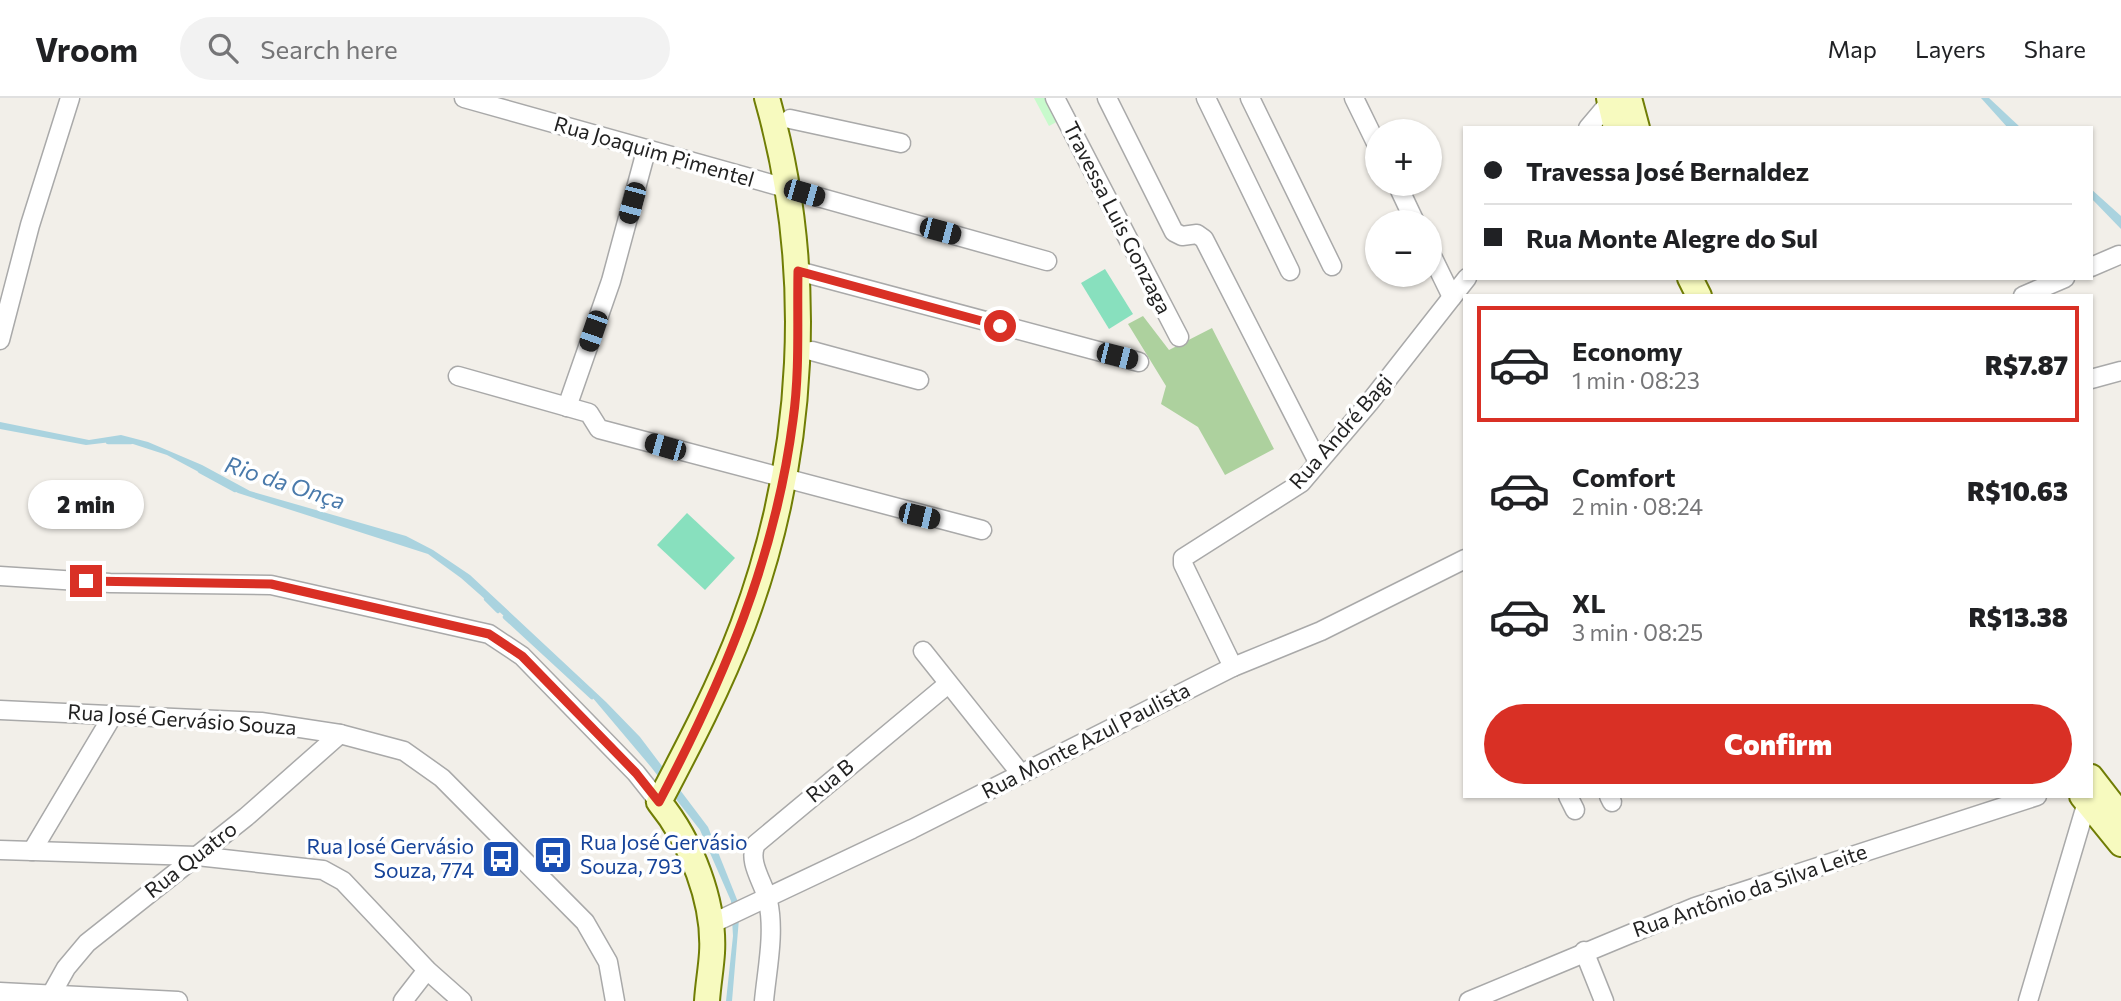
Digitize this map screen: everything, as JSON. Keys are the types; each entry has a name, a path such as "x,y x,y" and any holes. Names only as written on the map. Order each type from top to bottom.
{"street":[{"path":"0,340 8,272 70,98"},
{"name":"Rua Joaquim Pimentel","path":"464,98 1047,261"},
{"path":"767,98 797,191"},
{"name":"Travessa Luis Gonzaga","path":"1055,98 1179,337"},
{"path":"1107,98 1174,232 1182,236 1197,234 1204,239 1317,460"},
{"path":"1206,98 1290,271"},
{"path":"1250,98 1332,265"},
{"path":"1354,98 1365,120"},
{"path":"1590,126 1615,99"},
{"path":"1615,99 1616,126"},
{"path":"1615,99 1635,126"},
{"path":"790,481 807,425 812,351 787,108 901,143"},
{"path":"567,407 611,281 646,150"},
{"path":"2093,266 2119,255"},
{"path":"805,273 1139,362"},
{"path":"664,809 731,694 753,640 781,555 790,481 805,273"},
{"path":"1442,277 1452,297"},
{"name":"Rua André Bagi","path":"1233,667 1183,564 1183,558 1233,524 1293,491 1369,403 1465,280"},
{"path":"2029,294 2060,280"},
{"path":"812,351 919,380"},
{"path":"2093,378 2121,371"},
{"path":"458,376 589,413 600,429 982,530"},
{"name":"Rua Monte Azul Paulista","path":"718,922 1233,667 1321,631 1463,560"},
{"path":"0,576 110,583 271,584 476,629 505,643 522,656 636,773 664,809 718,922 707,1001"},
{"path":"923,651 1021,774"},
{"name":"Rua B","path":"764,1001 770,921 753,858 756,844 948,684"},
{"name":"Rua José Gervásio Souza","path":"0,710 261,722 340,734 404,751 442,778 585,922 608,962 615,1001"},
{"path":"32,851 113,715"},
{"name":"Rua Quatro","path":"52,993 66,968 87,943 197,856 340,734"},
{"path":"2093,793 2121,816"},
{"path":"2093,796 2121,844"},
{"name":"Rua Antônio da Silva Leite","path":"1469,1001 1695,907 2031,798"},
{"path":"2028,1001 2088,798"},
{"path":"0,850 197,856 312,868 334,875 427,970 462,1001"},
{"path":"1584,951 1604,1001"},
{"path":"403,1001 427,970"},
{"path":"0,992 17,997 52,993 178,1001"}],"green space":[{"path":"1034,98 1053,98 1064,118 1049,126"},
{"path":"1105,269 1133,314 1109,329 1081,283"},
{"path":"1143,316 1169,350 1212,328 1274,449 1225,475 1198,427 1161,404 1166,386 1128,324"},
{"path":"687,513 735,558 705,590 657,545"}],"water":[{"path":"1981,98 1989,98 2019,126 2006,126"},
{"path":"2093,191 2121,216 2121,229 2093,200"},
{"path":"0,422 89,440 121,435 148,442 202,465 250,491 406,536 470,575 640,737 708,827 740,907 732,1001 726,1001 733,936 731,901 700,830 581,684 461,578 428,554 238,493 167,455 120,441 86,445 0,429"}],"waterway":[{"name":"Rio da Onça","path":"108,442 131,442"},
{"name":"Rio da Onça","path":"200,471 235,490"},
{"name":"Rio da Onça","path":"486,599 498,611"},
{"path":"505,617 592,697"}],"place":[{"name":"Rua José Gervásio Souza, 793","path":"553,855"},
{"name":"Rua José Gervásio Souza, 774","path":"501,859"}],"route":[{"path":"86,581 271,584 453,623 489,634 522,656 636,773 659,802 716,688 743,625 762,567 783,479 794,417 798,271 1000,326"}]}
